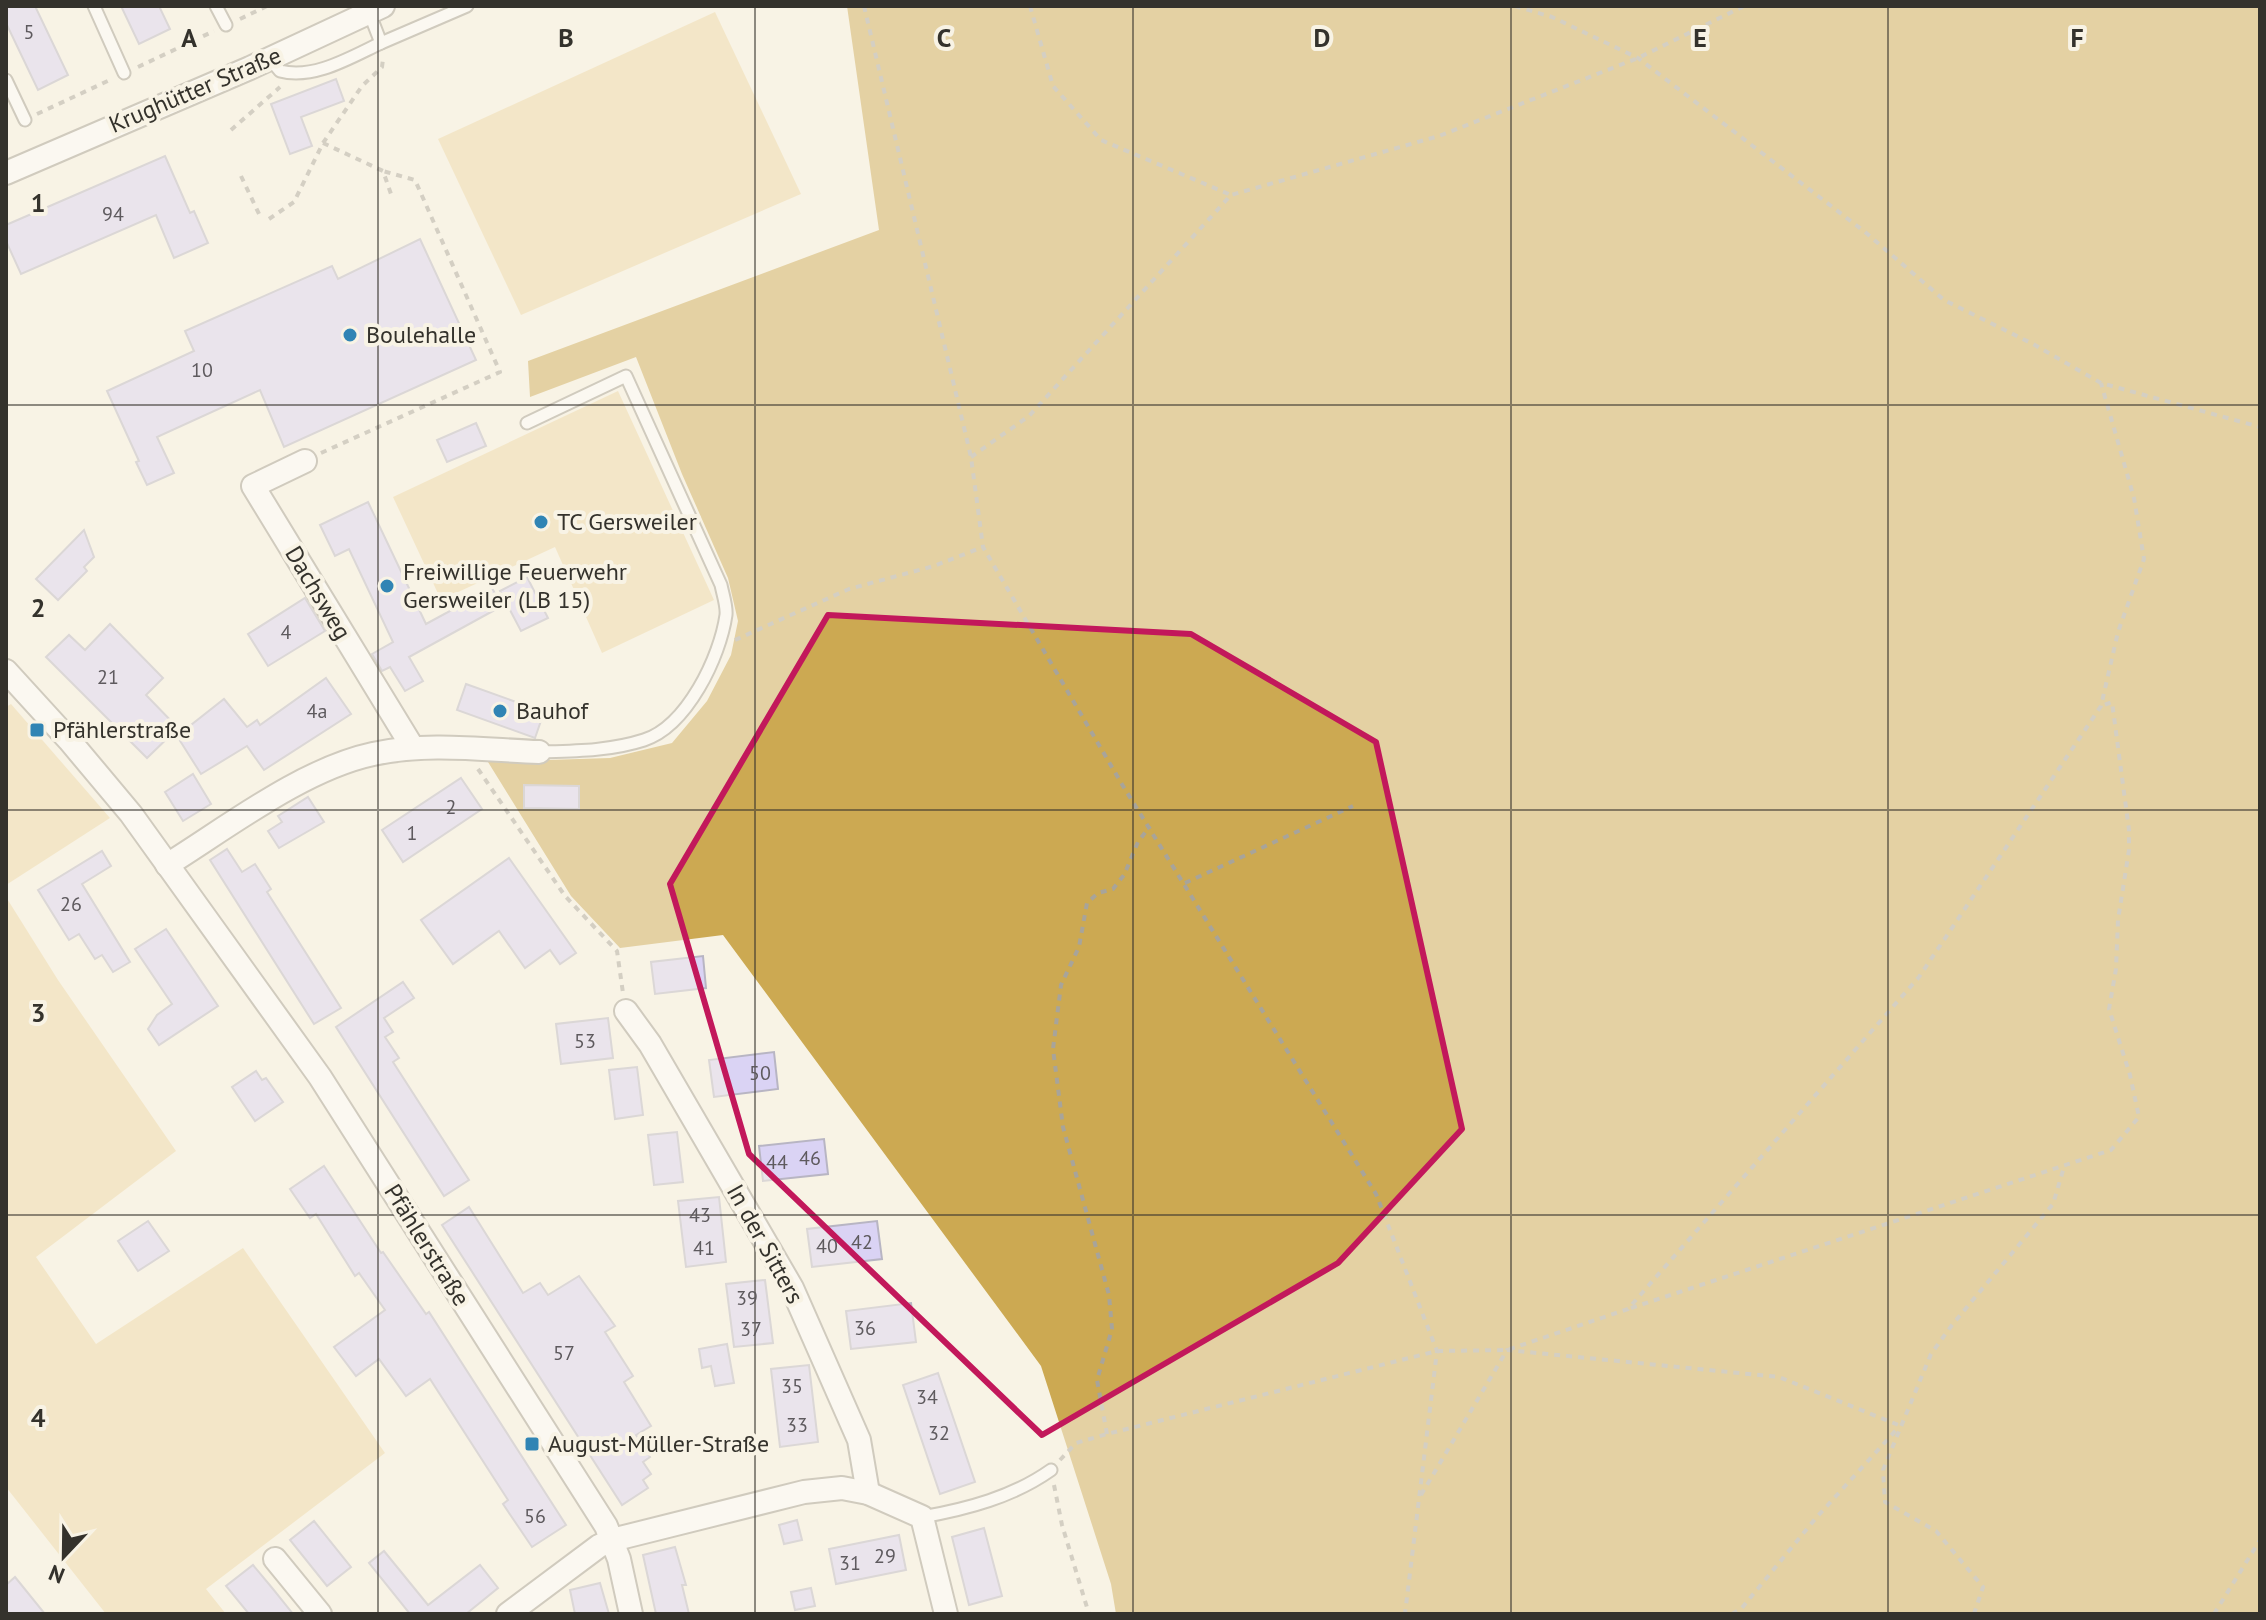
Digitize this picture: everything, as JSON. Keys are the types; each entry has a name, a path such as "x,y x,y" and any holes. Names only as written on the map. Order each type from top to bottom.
{"street":[{"name":"Krughütter Straße","path":"6,173 270,59 376,9"},
{"name":"Dachsweg","path":"305,461 253,486 413,748"},
{"name":"Pfählerstraße","path":"6,671 131,814 334,1099 612,1540 631,1614"},
{"path":"167,865 309,777 371,754 413,748 539,752"},
{"name":"In der Sitters","path":"626,1011 650,1044 792,1288 859,1440 868,1493"},
{"path":"508,1614 599,1546 612,1540 804,1492 842,1488 868,1493 922,1517 946,1614"},
{"path":"275,1559 320,1614"}],"lane":[{"path":"94,6 124,73"},
{"path":"216,6 226,25"},
{"path":"270,59 280,71 294,75 341,61 467,6"},
{"path":"376,9 381,43"},
{"path":"6,80 25,120"},
{"path":"527,423 626,376 721,585 726,612 718,649 709,670 679,716 647,739 604,750 539,752"},
{"path":"922,1517 966,1509 1031,1484 1051,1470"}],"path":[{"path":"864,6 971,457 983,547 1123,786 1376,1194 1437,1351 1405,1614"},
{"path":"1030,6 1053,86 1101,140 1231,195"},
{"path":"1515,6 1552,17 1638,58 1865,232 1944,300 2033,344 2101,383 2260,427"},
{"path":"971,457 1029,416 1231,195 1439,136 1638,58 1744,6"},
{"path":"269,219 294,202 323,143 362,86 382,67 384,54 381,43"},
{"path":"231,130 294,75"},
{"path":"305,461 500,372 415,180 383,171 323,143"},
{"path":"383,171 391,194"},
{"path":"241,176 260,216"},
{"path":"1628,1309 1919,977 2101,706 2118,632 2144,559 2134,498 2101,383"},
{"path":"718,649 849,589 934,566 983,547"},
{"path":"1419,1499 1507,1350 2111,1150 2139,1117 2130,1075 2109,1009 2116,969 2118,920 2129,850 2129,830 2112,702 2101,706"},
{"path":"464,749 565,896 617,951 626,1011"},
{"path":"1185,883 1353,806"},
{"path":"1107,1434 1097,1380 1112,1329 1109,1295 1063,1127 1053,1049 1061,985 1079,947 1087,903 1098,893 1113,889 1150,826"},
{"path":"1974,1614 1983,1587 1936,1531 1885,1502 1883,1470 1931,1354 2053,1204 2064,1167"},
{"path":"1089,1614 1062,1525 1051,1470 1076,1443 1437,1351 1507,1350 1779,1377 1901,1426"},
{"path":"1732,1614 1741,1609 1816,1518 1901,1426"},
{"path":"2214,1614 2260,1540"}],"highlighted area":[{"path":"828,615 1191,634 1376,742 1462,1129 1338,1263 1042,1435 749,1154 670,884"}],"shaded area":[{"path":"847,6 2260,6 2260,1614 1116,1614 1111,1584 1041,1366 723,935 620,948 571,896 488,762 610,758 672,743 707,701 731,655 738,621 728,578 682,474 636,357 530,397 528,361 879,230"},
{"path":"715,12 801,194 521,315 438,139"},
{"name":"TC Gersweiler","path":"618,391 714,600 602,653 555,547 441,600 393,497"},
{"path":"11,704 110,818 6,885 6,707"},
{"path":"6,897 58,980 176,1151 36,1257 96,1344 243,1248 385,1453 206,1589 226,1614 106,1614 6,1487"}],"building":[{"path":"6,6 35,6 68,75 38,90 6,23"},
{"path":"121,6 159,6 170,29 139,44"},
{"path":"336,79 344,101 301,117 312,146 290,154 271,104"},
{"path":"165,156 190,213 194,211 208,243 174,258 156,215 21,274 6,241 6,225"},
{"name":"Boulehalle","path":"420,239 476,360 284,447 260,390 157,437 174,473 147,485 107,391 194,351 185,331 332,266 338,279"},
{"path":"476,423 486,446 447,462 437,440"},
{"path":"368,502 426,624 492,588 502,606 409,657 423,681 405,691 390,667 382,671 372,654 393,642 349,549 335,556 320,525"},
{"path":"84,530 94,557 84,567 87,571 58,600 36,579"},
{"path":"527,577 548,618 521,631 500,591"},
{"path":"305,598 325,631 268,666 248,634"},
{"path":"110,624 163,678 146,695 178,728 147,758 46,657 69,635 85,650"},
{"path":"326,678 351,714 264,770 247,746 201,774 177,736 224,699 247,727 257,720 260,725"},
{"name":"Bauhof","path":"466,684 544,712 535,738 457,710"},
{"path":"193,774 211,804 183,821 165,792"},
{"path":"461,778 482,809 403,862 382,830"},
{"path":"524,785 579,786 579,809 524,808"},
{"path":"308,797 324,822 279,848 268,831 282,822 278,816"},
{"path":"227,849 242,872 255,864 271,889 267,892 341,1008 314,1024 210,860"},
{"path":"102,851 111,866 82,884 130,962 113,972 102,955 95,959 79,934 69,940 38,890"},
{"path":"509,858 576,953 560,964 550,950 525,968 499,931 453,964 421,920"},
{"path":"166,929 218,1006 159,1045 148,1029 157,1015 172,1004 135,949"},
{"path":"703,956 706,988 655,994 651,962"},
{"path":"403,982 414,998 384,1018 393,1032 385,1037 399,1058 393,1062 469,1180 444,1196 336,1027"},
{"path":"608,1018 613,1058 561,1064 556,1024"},
{"path":"774,1052 778,1089 714,1097 709,1060"},
{"path":"637,1067 643,1115 615,1119 609,1070"},
{"path":"256,1071 262,1080 266,1078 283,1102 255,1121 232,1087"},
{"path":"677,1132 683,1182 654,1185 648,1135"},
{"path":"824,1139 828,1174 763,1181 759,1146"},
{"path":"324,1166 381,1253 426,1314 429,1312 566,1525 532,1547 503,1504 508,1500 430,1379 406,1396 379,1359 356,1376 334,1347 385,1310 359,1273 355,1276 316,1214 310,1218 290,1189"},
{"path":"719,1197 726,1262 686,1267 678,1201"},
{"path":"469,1207 523,1293 540,1283 548,1295 579,1276 615,1326 605,1332 633,1376 624,1382 651,1426 636,1435 650,1457 643,1462 651,1474 643,1480 648,1488 622,1505 442,1225"},
{"path":"148,1221 169,1251 138,1271 118,1241"},
{"path":"877,1221 882,1259 812,1267 807,1229"},
{"path":"765,1280 773,1343 734,1347 726,1284"},
{"path":"911,1303 916,1342 851,1349 846,1311"},
{"path":"727,1344 734,1383 715,1386 711,1366 702,1368 699,1349"},
{"path":"809,1365 818,1442 780,1447 771,1369"},
{"path":"938,1373 975,1482 940,1494 903,1385"},
{"path":"797,1520 802,1540 784,1544 779,1525"},
{"path":"314,1521 351,1567 327,1586 290,1540"},
{"path":"984,1528 1002,1596 969,1605 952,1537"},
{"path":"899,1535 906,1570 836,1584 829,1549"},
{"path":"675,1547 686,1585 682,1585 689,1614 656,1614 643,1555"},
{"path":"384,1551 428,1605 480,1565 498,1588 466,1614 410,1614 369,1563"},
{"path":"253,1565 293,1614 249,1614 226,1586"},
{"path":"15,1577 45,1614 6,1614 6,1585"},
{"path":"600,1583 609,1614 575,1614 570,1590"},
{"path":"811,1588 815,1606 795,1610 791,1592"}],"place":[{"name":"Boulehalle","path":"350,335"},
{"name":"TC Gersweiler","path":"541,522"},
{"name":"Freiwillige Feuerwehr Gersweiler (LB 15)","path":"387,586"},
{"name":"Bauhof","path":"500,711"},
{"name":"Pfählerstraße","path":"37,730"},
{"name":"August-Müller-Straße","path":"532,1444"}]}
